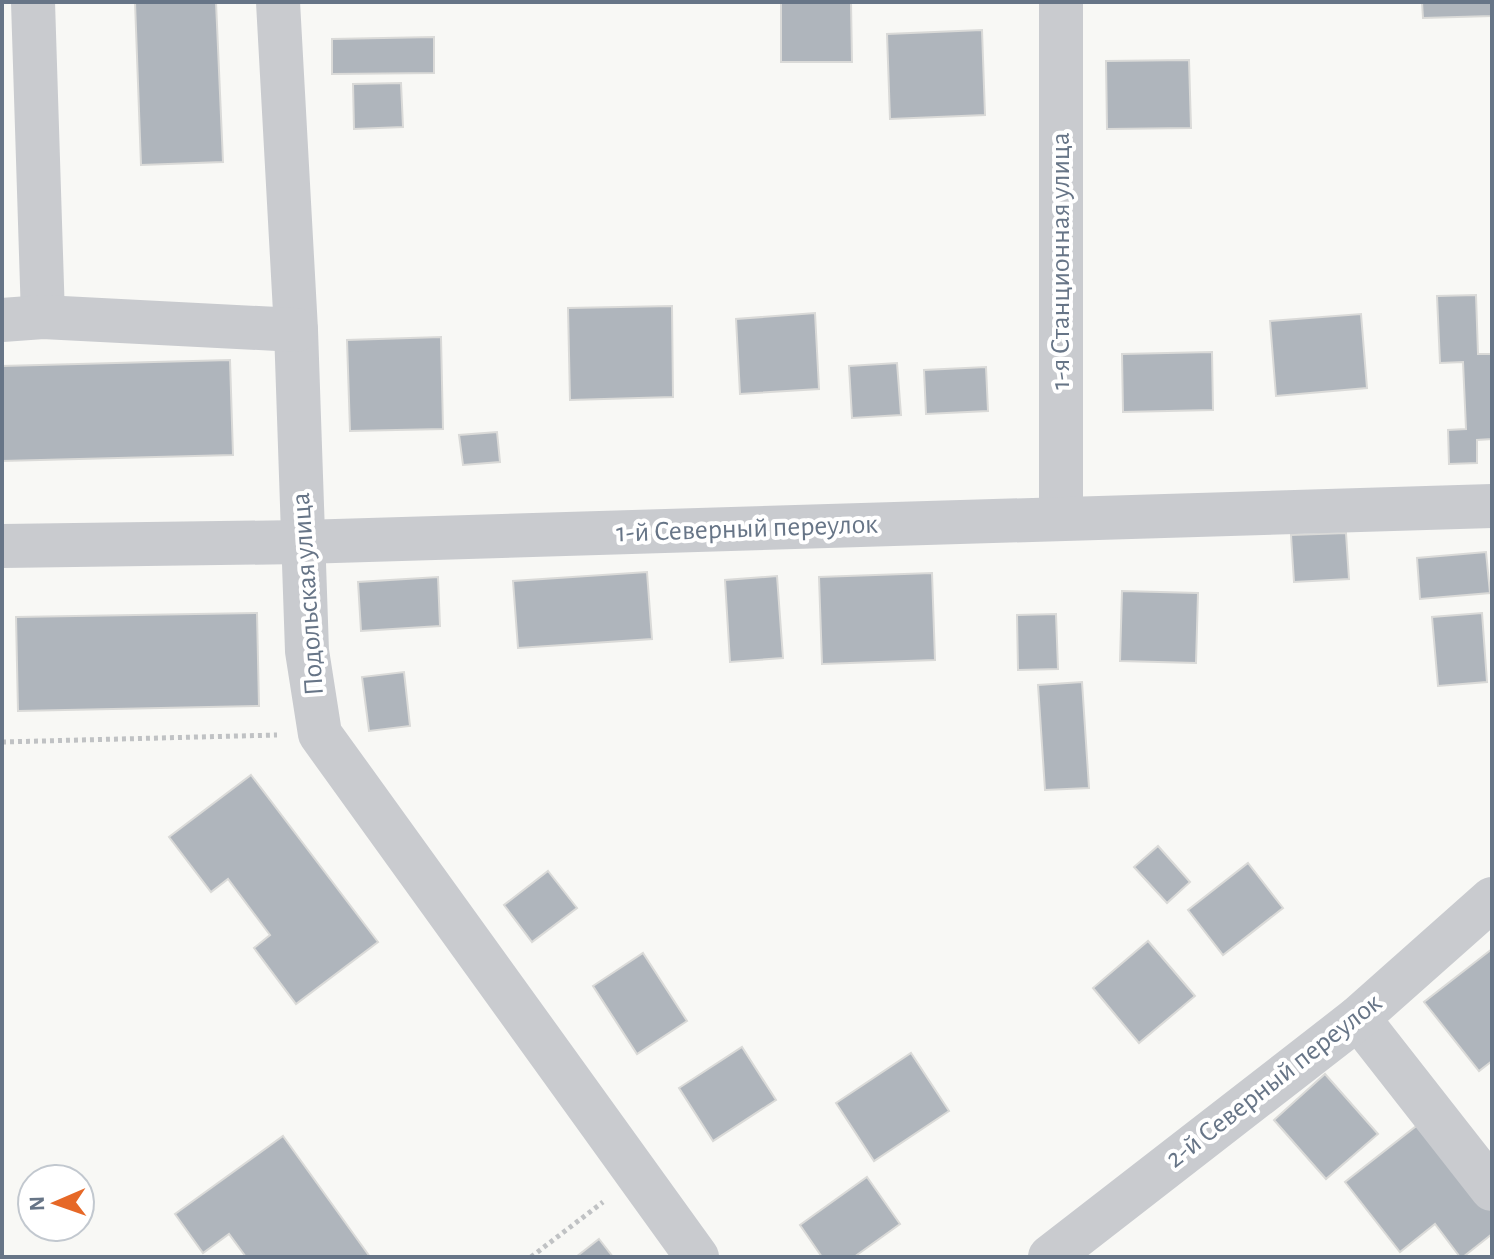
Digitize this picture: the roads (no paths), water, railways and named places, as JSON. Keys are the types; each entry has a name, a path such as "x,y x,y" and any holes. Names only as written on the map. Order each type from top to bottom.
{"street":[{"path":"33,2 22,318 296,330"},
{"name":"Подольская улица","path":"278,2 296,330 307,651 320,734 697,1257"},
{"name":"1-я Станционная улица","path":"1061,2 1061,519"},
{"name":"1-й Северный переулок","path":"2,546 302,542 1492,506"},
{"name":"2-й Северный переулок","path":"1050,1257 1358,1018 1492,899"},
{"path":"1358,1018 1492,1189"}]}
